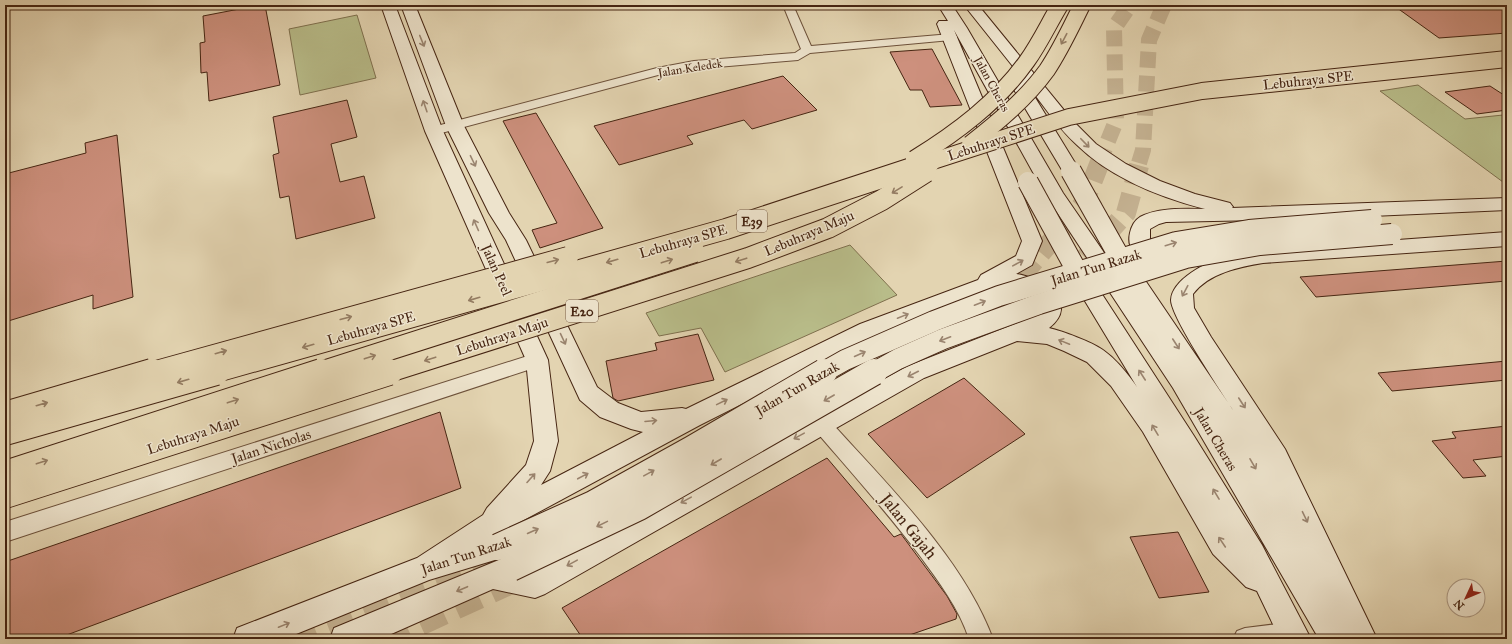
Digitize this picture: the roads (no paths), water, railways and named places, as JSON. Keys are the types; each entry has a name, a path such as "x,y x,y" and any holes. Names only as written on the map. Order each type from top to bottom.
{"highway":[{"name":"Lebuhraya Maju","path":"5,474 731,241 822,208 870,185 926,152 957,130 1004,89 1027,60 1060,5"},
{"name":"Lebuhraya Maju","path":"5,495 748,258 828,228 882,200 916,179 966,147 996,123 1023,99 1041,76 1054,57 1082,5"},
{"name":"Lebuhraya SPE","path":"5,415 247,345 716,217 1065,111 1192,87 1507,49"},
{"name":"Lebuhraya SPE","path":"5,432 726,229 1069,117 1202,91 1507,59"}],"street":[{"name":"Jalan Peel","path":"388,5 434,131 537,360 546,441 537,471 497,555"},
{"name":"Jalan Peel","path":"408,5 456,126 499,213 516,240 588,393 609,410 640,422 691,418"},
{"path":"788,5 807,50"},
{"path":"940,5 945,25 1032,241 1025,260 972,289"},
{"path":"940,5 987,90 1028,182 1083,281 1186,443 1278,601 1294,636 1245,639"},
{"name":"Jalan Cheras","path":"945,5 960,28 1054,194 1181,382 1336,639"},
{"name":"Jalan Cheras","path":"954,5 1025,117 1088,245"},
{"path":"962,5 1007,65 1071,171 1126,268 1233,430 1356,639"},
{"path":"971,5 1067,125 1089,148 1119,168 1160,187 1204,203 1260,213"},
{"name":"Jalan Keledek","path":"434,131 657,72 694,65 798,56 807,50 950,37"},
{"path":"1507,204 1304,213 1166,216 1151,219 1142,225 1138,235 1140,248 1163,262 1179,265 1230,262 1263,256 1308,252 1507,239"},
{"name":"Jalan Tun Razak","path":"1126,268 1176,242 1233,232 1372,220 1507,214"},
{"name":"Jalan Tun Razak","path":"248,639 427,567 497,555 639,507 898,359 943,339 1040,304 1083,281 1126,268 1260,245 1392,234 1507,229"},
{"path":"487,248 516,240"},
{"path":"1230,262 1189,284 1183,292 1183,308 1203,343 1276,457 1362,639"},
{"path":"1018,280 1042,292 1051,304 1049,316 1038,324 916,372 535,584 497,555 691,418 868,330 972,289 1000,281 1018,280"},
{"path":"1014,333 1050,336 1072,345 1095,356 1119,380 1152,425 1223,545 1278,601"},
{"name":"Jalan Nicholas","path":"5,532 537,360"},
{"name":"Jalan Gajah","path":"821,424 909,523 955,586 981,639"},
{"name":"Jalan Tun Razak","path":"346,639 497,555"}],"tunnel":[{"path":"1099,163 1116,121 1114,28 1130,5"},
{"path":"1139,163 1143,150 1149,40 1164,5"},
{"path":"995,291 1030,266 1084,203 1100,162"},
{"path":"1065,280 1126,213 1140,162"},
{"path":"924,364 986,328"},
{"path":"291,639 509,555 524,547"},
{"path":"384,639 520,577"}]}
